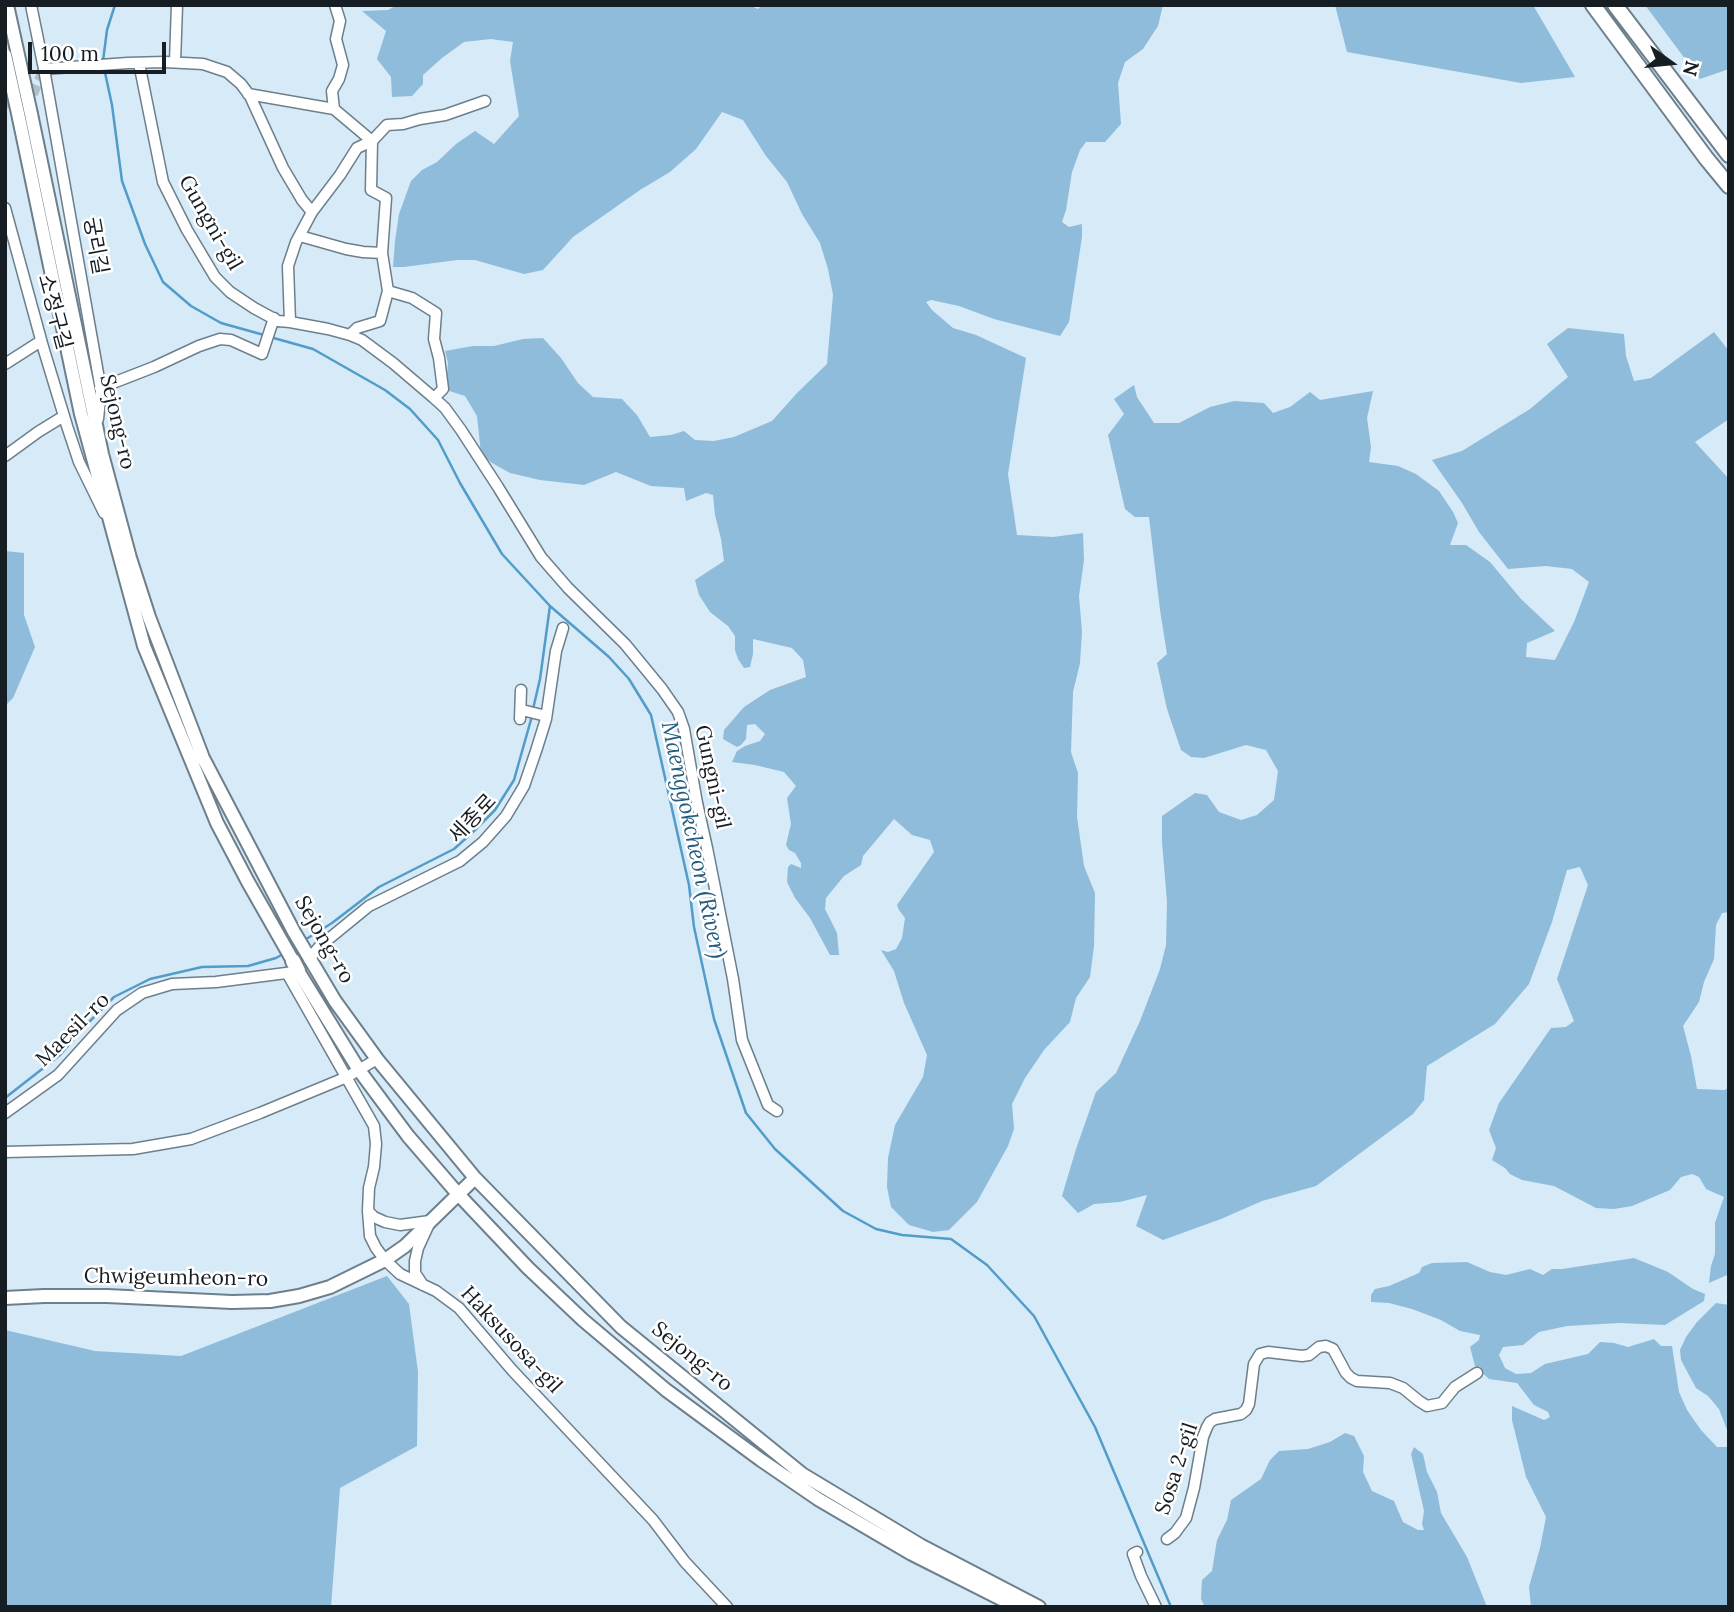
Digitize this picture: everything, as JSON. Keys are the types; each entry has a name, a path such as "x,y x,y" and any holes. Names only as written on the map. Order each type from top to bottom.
{"highway":[{"path":"1593,5 1729,186"},
{"path":"1615,5 1729,155"}],"main road":[{"name":"Sejong-ro","path":"7,5 81,414 137,621 149,657 218,823 293,968 359,1070 408,1136 528,1268 583,1320 666,1390 818,1499 912,1554 1017,1607"},
{"name":"Sejong-ro","path":"5,55 25,116 96,430 130,558 149,617 204,758 294,932 335,1001 377,1059 475,1178 621,1327 802,1474 920,1545 1039,1607"},
{"name":"Chwigeumheon-ro","path":"5,1298 107,1296 232,1302 270,1301 299,1296 330,1287 385,1260 405,1246 475,1178"}],"street":[{"name":"궁리길","path":"31,5 100,388 96,430"},
{"path":"175,62 177,5"},
{"path":"334,109 332,91 343,65 336,39 340,21 335,5"},
{"path":"44,69 175,62 203,64 227,72 248,94 284,168 312,212"},
{"name":"Gungni-gil","path":"133,63 163,182 215,277 230,292 274,318 328,329 362,340 394,363 445,408 541,556 568,588 625,644 662,688 678,712 684,729 733,979 742,1040 768,1105 777,1111"},
{"path":"248,94 334,109 372,141"},
{"path":"290,322 288,266 312,212 357,148 372,141 387,125 445,115 485,102"},
{"path":"349,335 357,328 380,321 388,291 382,253 386,198 371,190 372,141"},
{"name":"소정구길","path":"5,208 65,421 79,462 113,532"},
{"path":"300,236 346,249 382,253"},
{"path":"388,291 412,298 436,313 434,339 443,388 434,398"},
{"path":"100,388 220,339 230,340 262,354 274,318"},
{"path":"6,362 41,341"},
{"path":"5,456 38,432 65,421"},
{"name":"세종로","path":"307,955 369,906 460,861 483,842 506,816 524,786 546,716 556,651 563,628"},
{"path":"521,690 521,715 546,716"},
{"name":"Haksusosa-gil","path":"293,968 346,1077 374,1126 376,1144 368,1211 370,1236 385,1260 400,1274 436,1290 459,1308 512,1370 653,1520 685,1562 727,1607"},
{"name":"Maesil-ro","path":"5,1112 58,1075 117,1010 142,993 172,984 216,982 293,968"},
{"path":"5,1152 133,1149 191,1139 346,1077 377,1059"},
{"path":"368,1211 385,1222 400,1225 430,1222"},
{"path":"423,1286 415,1273 415,1261 430,1222"},
{"name":"Sosa 2-gil","path":"1167,1539 1186,1518 1203,1437 1210,1422 1241,1414 1246,1409 1254,1364 1261,1354 1268,1352 1302,1356 1309,1355 1318,1347 1326,1346 1332,1349 1351,1378 1357,1381 1390,1383 1403,1388 1427,1406 1442,1403 1454,1387 1477,1373"},
{"path":"1137,1552 1133,1554 1156,1607"}],"shaded area":[{"path":"397,5 749,5 758,9 762,5 1163,5 1158,26 1143,49 1125,62 1118,83 1121,124 1105,142 1086,142 1072,172 1062,222 1069,227 1082,224 1082,237 1069,322 1060,336 994,319 959,306 931,300 926,302 953,328 976,335 1026,358 1008,474 1017,535 1053,537 1083,533 1084,560 1079,596 1082,632 1080,663 1073,692 1071,752 1078,773 1077,817 1084,866 1095,893 1094,946 1090,977 1076,998 1070,1022 1044,1050 1025,1078 1012,1104 1014,1129 1008,1146 977,1202 949,1230 933,1232 909,1225 891,1207 887,1187 888,1158 895,1125 923,1077 927,1055 904,1003 894,971 881,950 888,952 896,949 902,938 905,918 897,905 934,852 930,840 912,835 894,819 863,856 861,865 844,876 826,898 825,909 837,933 839,955 830,955 787,882 788,867 791,864 801,868 795,853 786,845 791,824 787,798 796,786 784,772 732,762 737,751 760,741 765,734 755,724 747,725 746,739 737,747 723,739 724,730 744,707 770,690 806,677 803,660 792,648 753,639 750,667 744,668 735,650 735,636 728,626 710,612 699,595 695,580 724,561 713,495 706,493 686,501 684,488 651,486 616,472 584,485 540,480 510,473 481,454 477,416 465,396 446,390 448,363 445,351 543,338 578,383 593,397 622,399 637,415 650,437 684,431 695,440 714,441 734,437 772,421 827,364 833,295 820,243 787,182 743,120 722,112 696,149 670,172 573,237 543,270 524,274 475,260 393,267 399,214 411,181 475,131 494,144 519,116 510,61 513,42 491,39 464,42 423,75 423,84 412,96 392,97 391,77 377,59 386,31 362,11 388,10"},
{"path":"1335,5 1533,5 1575,77 1521,83 1347,52"},
{"path":"1645,5 1729,5 1729,69 1700,79"},
{"path":"1568,328 1624,334 1626,356 1634,381 1651,378 1714,332 1729,351 1729,419 1695,442 1729,479 1729,912 1722,913 1716,925 1714,959 1699,1002 1683,1026 1697,1089 1729,1088 1729,1276 1709,1283 1715,1254 1715,1223 1724,1197 1706,1189 1699,1177 1692,1174 1681,1177 1670,1190 1632,1206 1596,1208 1554,1186 1522,1180 1492,1160 1496,1148 1489,1130 1499,1103 1551,1028 1566,1027 1574,1021 1557,979 1588,885 1580,867 1567,870 1552,922 1529,984 1495,1024 1427,1066 1424,1100 1413,1114 1316,1186 1262,1201 1163,1240 1136,1226 1147,1195 1120,1202 1094,1204 1078,1213 1062,1196 1076,1149 1096,1092 1116,1073 1140,1021 1166,945 1167,902 1162,816 1195,793 1207,795 1219,812 1241,820 1257,815 1274,800 1278,771 1266,750 1246,745 1204,758 1191,757 1181,750 1167,709 1157,663 1167,654 1149,517 1135,517 1125,509 1108,435 1124,414 1114,399 1134,385 1137,397 1154,423 1179,423 1210,407 1234,401 1264,403 1273,413 1290,407 1310,392 1320,400 1373,391 1367,418 1371,447 1369,462 1398,466 1416,474 1439,491 1458,523 1450,545 1466,545 1490,562 1521,599 1555,631 1527,643 1526,657 1555,660 1574,622 1589,582 1572,569 1546,566 1508,569 1479,532 1432,460 1462,451 1530,409 1568,377 1547,344"},
{"path":"5,551 24,553 24,615 35,647 13,698 5,706"},
{"path":"1634,1258 1668,1272 1705,1294 1704,1301 1665,1325 1619,1323 1567,1326 1539,1332 1523,1345 1503,1347 1499,1355 1505,1368 1516,1374 1531,1373 1545,1364 1588,1354 1600,1342 1628,1347 1654,1339 1661,1346 1672,1346 1679,1392 1687,1410 1717,1447 1727,1447 1729,1439 1729,1607 1531,1607 1529,1587 1546,1517 1526,1477 1512,1420 1512,1406 1544,1420 1550,1417 1548,1412 1534,1405 1517,1383 1489,1379 1475,1366 1470,1347 1479,1340 1480,1335 1460,1331 1412,1309 1371,1302 1371,1295 1375,1289 1419,1273 1422,1267 1432,1263 1467,1262 1490,1272 1506,1275 1530,1269 1543,1275 1552,1269"},
{"path":"387,1276 409,1304 418,1372 417,1446 340,1488 331,1607 5,1607 5,1330 95,1351 181,1356"},
{"path":"1716,1303 1729,1305 1729,1435 1719,1409 1708,1396 1696,1388 1681,1360 1680,1350 1697,1322"},
{"path":"1345,1433 1354,1436 1364,1456 1363,1472 1372,1491 1394,1501 1403,1522 1418,1530 1424,1530 1424,1511 1411,1454 1414,1447 1423,1454 1427,1472 1437,1492 1441,1513 1467,1557 1487,1607 1205,1607 1201,1599 1202,1580 1212,1571 1217,1540 1227,1520 1231,1500 1261,1479 1270,1460 1279,1451 1308,1449 1330,1442"}],"waterway":[{"name":"Maenggokcheon (River)","path":"103,61 107,30 115,5"},
{"name":"Maenggokcheon (River)","path":"104,68 122,181 145,244 163,282 191,306 221,323 264,335"},
{"name":"Maenggokcheon (River)","path":"270,337 313,349 385,390 410,409 438,440 502,554 550,606 609,657 629,679 651,715 689,885 694,927 714,1019 746,1113 775,1149 843,1211 876,1229 902,1235 951,1239 987,1265 1034,1316 1095,1427 1171,1607"},
{"path":"533,709 550,606"},
{"path":"303,941 332,923 379,887 454,849 473,832 495,810 514,780 532,716"},
{"path":"5,1098 60,1055 114,997 150,979 202,967 248,966 283,954"}],"tunnel":[{"path":"5,104 32,96 44,69"}]}
